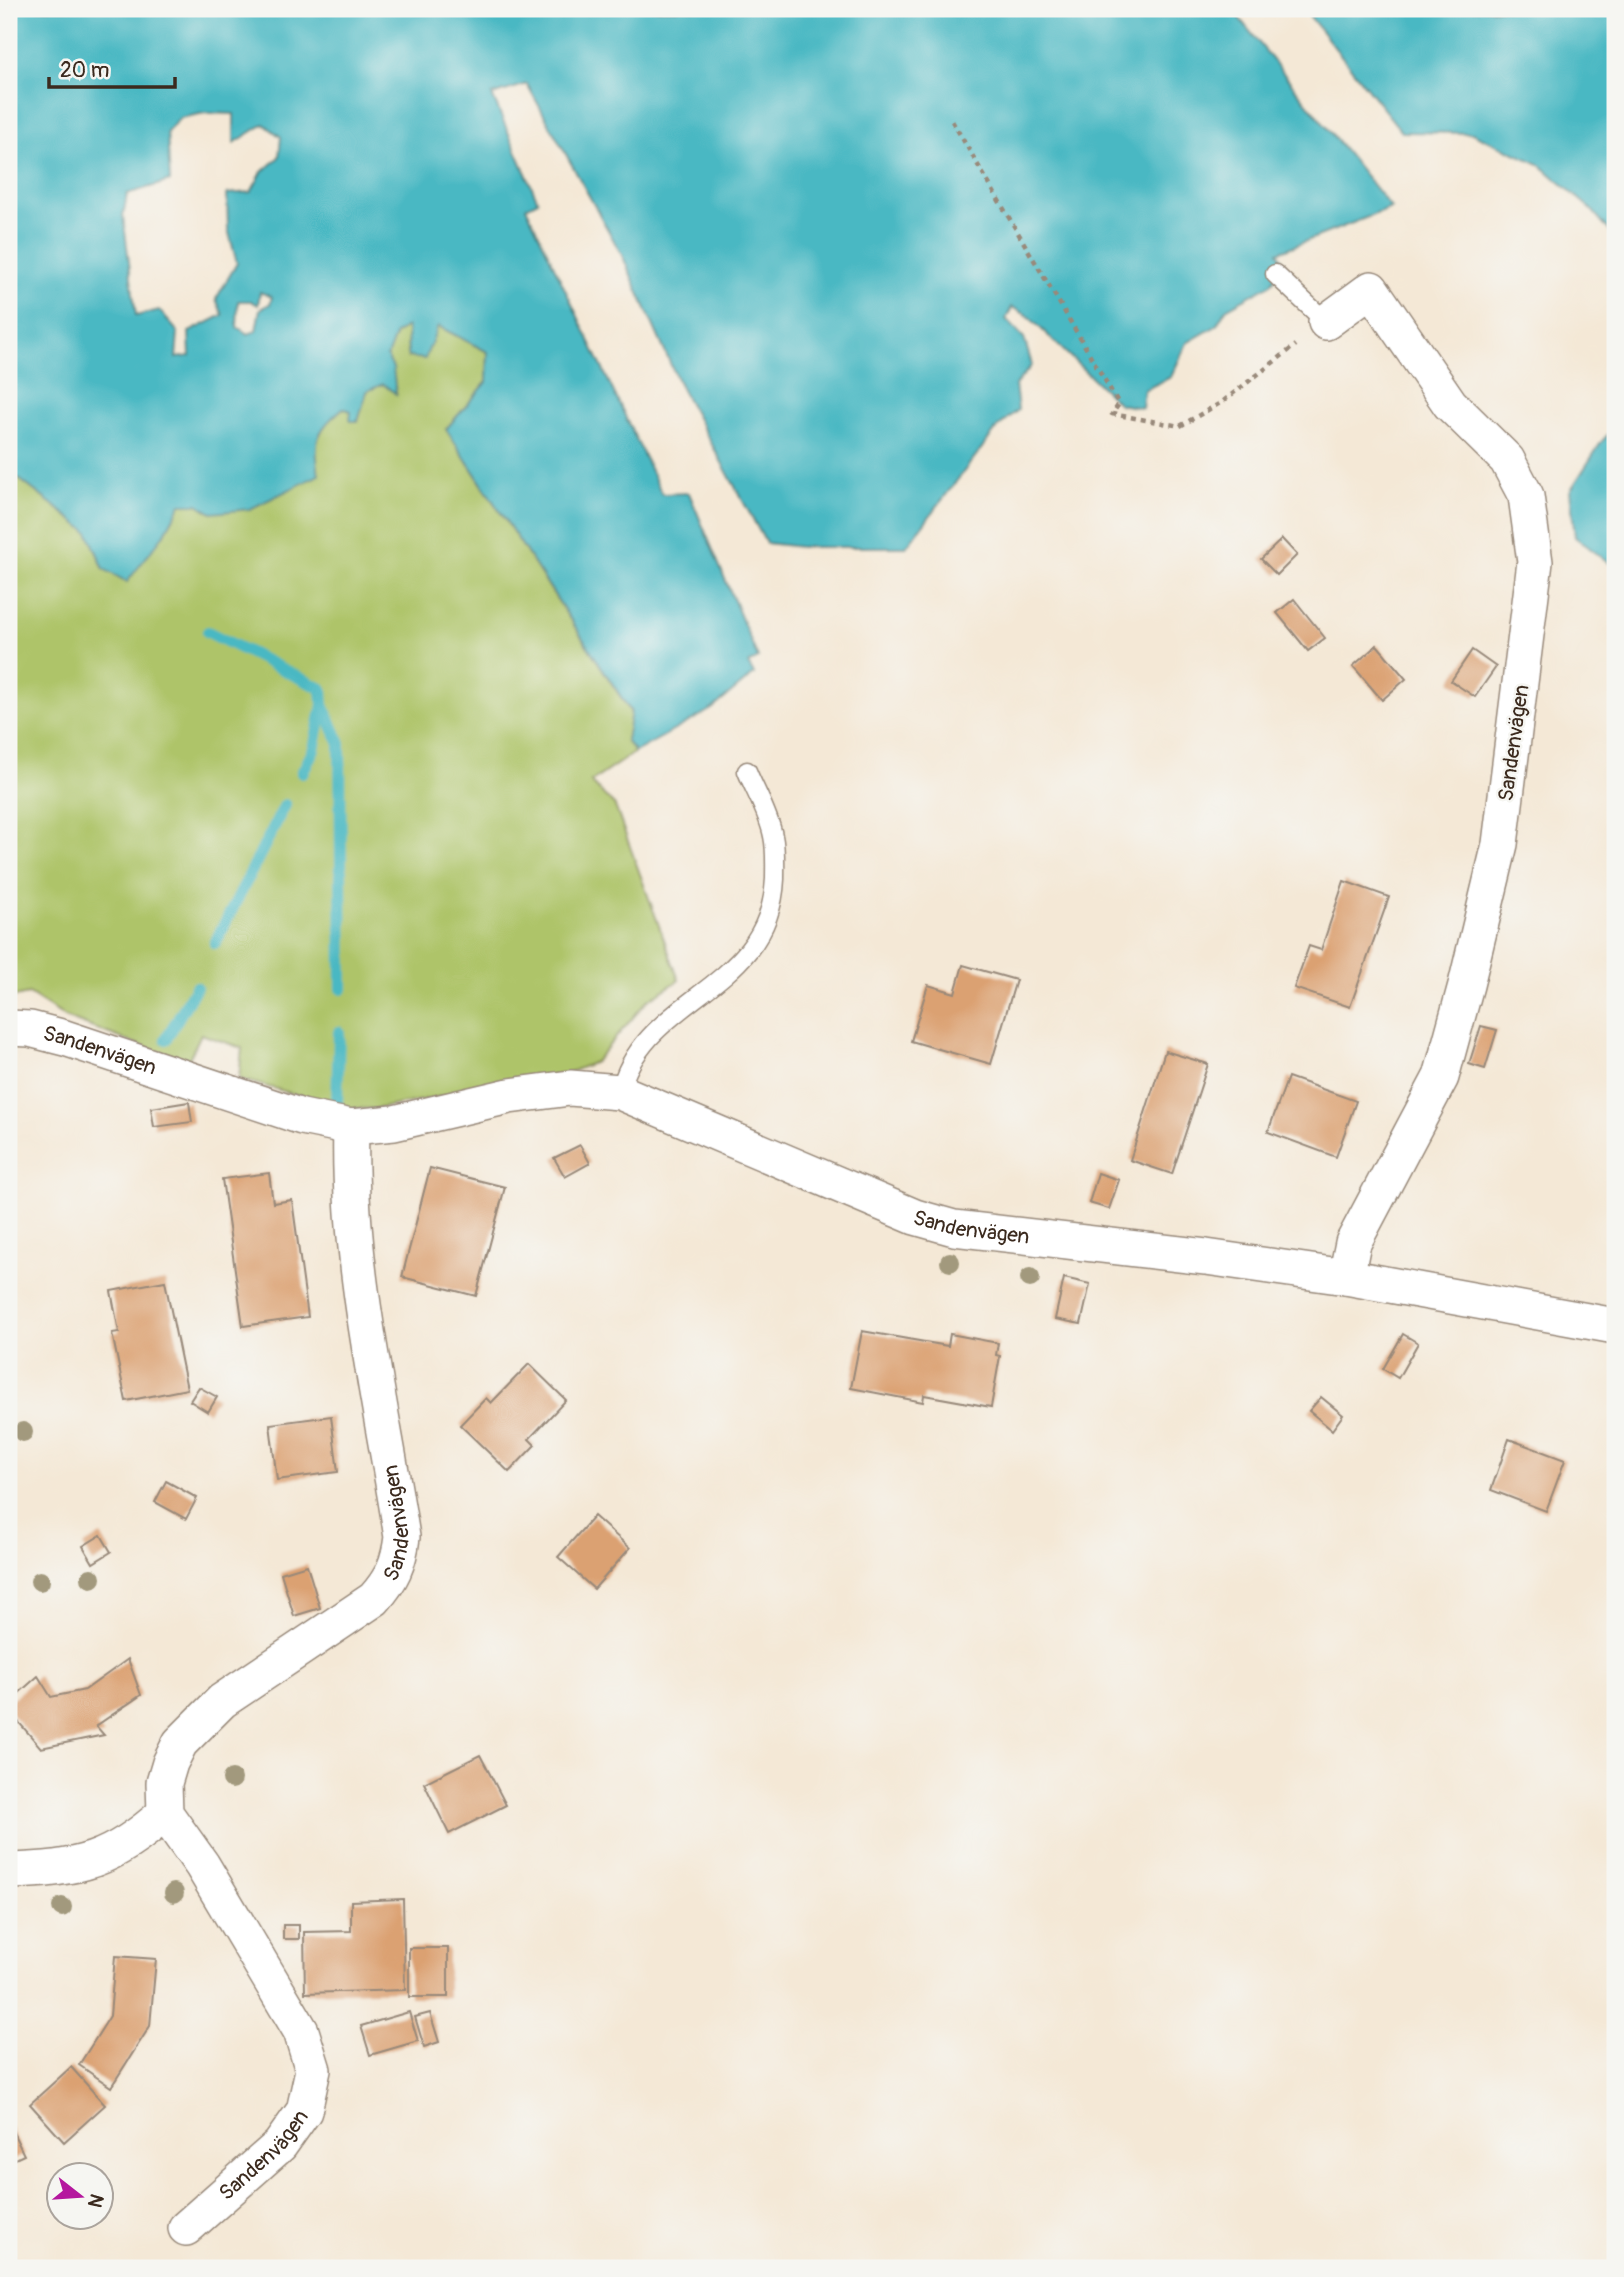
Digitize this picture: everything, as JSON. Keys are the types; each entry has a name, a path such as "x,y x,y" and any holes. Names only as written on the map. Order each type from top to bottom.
{"street":[{"name":"Sandenvägen","path":"1326,322 1371,289 1450,404 1507,460 1526,496 1535,562 1500,844 1466,985 1441,1077 1353,1243 1346,1277"},
{"name":"Sandenvägen","path":"9,1028 30,1029 65,1038 302,1117 351,1127 394,1123 533,1093 570,1088 620,1092 915,1217 954,1228 1206,1257 1346,1277 1615,1326"},
{"name":"Sandenvägen","path":"186,2228 280,2145 304,2111 313,2070 301,2031 202,1865 165,1813 164,1783 180,1743 222,1701 374,1599 392,1579 399,1558 402,1537 357,1257 349,1175 351,1127"},
{"path":"9,1871 71,1867 102,1858 137,1839 165,1813"}],"lane":[{"path":"1275,274 1326,322"},
{"path":"620,1092 625,1070 643,1043 733,968 760,937 774,901 773,835 747,771"}],"path":[{"path":"952,121 1119,404 1112,414 1180,426 1222,402 1326,322"}],"green space":[{"path":"438,326 488,352 487,382 446,429 631,713 626,741 635,752 591,782 615,806 679,980 647,1001 595,1062 568,1073 375,1109 346,1108 239,1079 242,1048 201,1034 187,1063 67,1018 29,994 9,998 9,471 88,532 104,569 165,533 181,504 198,504 212,513 315,445 325,424 343,408 351,411 358,421 367,391 383,384 396,393 387,357 396,333 407,327 408,357"}],"water":[{"path":"9,9 1232,9 1391,208 1278,252 1284,264 1271,284 1226,309 1216,326 1187,343 1171,377 1144,390 1142,408 1119,404 1027,315 1012,307 1006,319 1024,338 1032,365 1015,385 1018,410 998,427 906,547 801,547 766,543 682,390 623,257 527,84 492,95 538,201 526,207 662,494 689,493 758,658 748,664 754,674 712,709 635,752 626,741 631,712 446,429 487,382 488,352 438,326 425,359 408,357 407,327 396,333 387,357 393,368 396,394 383,384 367,391 358,421 350,421 351,411 343,408 327,423 317,444 319,475 250,509 212,513 198,504 181,504 165,533 127,582 104,569 88,532 9,471","holes":["205,113 234,114 234,143 264,124 281,137 279,157 262,172 251,192 227,194 228,229 237,263 216,299 223,315 189,332 190,356 176,358 178,332 159,310 136,316 123,216 127,194 170,181 167,132 180,118","260,292 272,297 270,304 260,309 256,331 248,334 237,327 238,301 251,301 258,305"]},
{"path":"1304,9 1615,9 1615,237 1592,210 1539,164 1472,133 1402,132"},
{"path":"1615,427 1615,567 1575,537 1570,491 1602,441"}],"building":[{"path":"1282,539 1297,555 1277,575 1261,559"},
{"path":"1294,599 1325,638 1308,651 1277,613"},
{"path":"1377,645 1406,679 1382,700 1353,666"},
{"path":"1472,650 1496,667 1475,697 1451,681"},
{"path":"1344,881 1389,897 1350,1007 1294,988 1309,946 1321,950"},
{"path":"963,965 1016,980 991,1064 911,1041 928,985 955,993"},
{"path":"1481,1026 1497,1030 1485,1069 1469,1064"},
{"path":"1165,1051 1208,1064 1172,1174 1130,1160"},
{"path":"1288,1077 1356,1101 1336,1157 1268,1132"},
{"path":"189,1102 192,1122 154,1127 151,1108"},
{"path":"580,1145 590,1163 565,1177 554,1158"},
{"path":"430,1168 505,1187 476,1296 402,1277"},
{"path":"269,1173 273,1203 292,1200 308,1317 243,1326 222,1179"},
{"path":"1098,1173 1119,1180 1109,1209 1089,1203"},
{"path":"1064,1278 1090,1284 1081,1324 1055,1319"},
{"path":"165,1281 187,1389 126,1401 112,1333 119,1332 111,1291"},
{"path":"862,1331 948,1346 950,1334 998,1343 996,1355 1000,1356 991,1407 924,1395 923,1402 851,1388"},
{"path":"1403,1334 1418,1343 1398,1378 1383,1369"},
{"path":"529,1364 566,1400 529,1439 535,1445 509,1472 460,1425 486,1398 491,1403"},
{"path":"199,1387 217,1397 208,1412 190,1401"},
{"path":"1321,1397 1343,1415 1332,1430 1309,1411"},
{"path":"331,1416 338,1472 277,1480 270,1424"},
{"path":"1509,1439 1565,1460 1546,1511 1491,1490"},
{"path":"166,1481 197,1498 186,1519 155,1502"},
{"path":"594,1516 630,1548 594,1589 558,1557"},
{"path":"101,1535 111,1552 93,1563 83,1546"},
{"path":"307,1565 320,1608 294,1616 281,1573"},
{"path":"128,1659 141,1695 96,1726 104,1735 41,1748 9,1711 9,1702 38,1676 51,1697 85,1690"},
{"path":"480,1755 506,1805 449,1834 424,1783"},
{"path":"403,1899 405,1990 305,1993 304,1932 351,1931 351,1901"},
{"path":"283,1925 299,1925 299,1939 283,1939"},
{"path":"409,1948 448,1948 448,1997 409,1997"},
{"path":"115,1956 156,1959 150,2026 111,2087 79,2065 110,2016"},
{"path":"409,2012 418,2041 370,2055 361,2026"},
{"path":"430,2013 439,2042 424,2047 415,2017"},
{"path":"71,2067 105,2105 64,2142 30,2104"},
{"path":"9,2124 24,2155 9,2162"}],"waterway":[{"path":"208,632 322,689 323,705 340,744 342,989"},
{"path":"302,773 314,749 323,705"},
{"path":"215,943 285,805"},
{"path":"166,1039 196,987"},
{"path":"337,1102 339,1032"}]}
